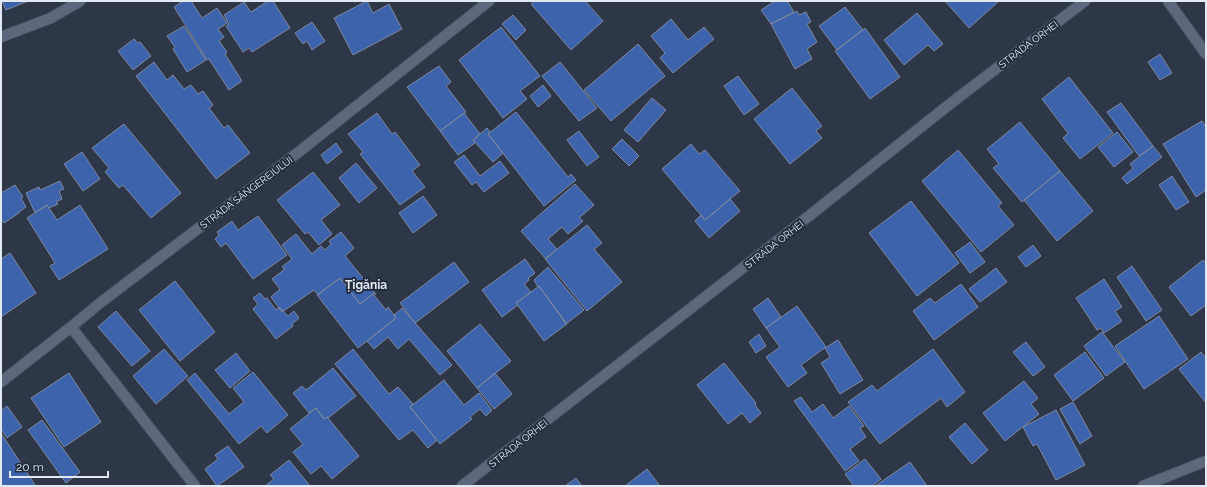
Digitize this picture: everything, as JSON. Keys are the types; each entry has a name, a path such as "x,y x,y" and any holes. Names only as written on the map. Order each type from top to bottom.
{"street":[{"path":"1,37 51,18 80,1"},
{"name":"STRADA SÂNGEREIULUI","path":"1,382 100,303 300,151 489,1"},
{"name":"STRADA ORHEI","path":"462,486 785,235 955,100 1085,1"},
{"path":"1168,1 1206,54"},
{"path":"71,327 195,486"},
{"path":"1143,486 1206,461"}],"building":[{"path":"2,1 28,1 6,10"},
{"path":"183,1 191,1 202,18 217,8 227,23 218,29 224,37 219,41 227,52 225,54 242,81 229,90 209,59 207,60 174,7"},
{"path":"268,1 273,1 290,28 252,52 249,48 243,52 226,26 229,24 224,15 244,2 251,12"},
{"path":"367,1 373,13 389,4 402,29 353,55 334,18"},
{"path":"535,1 585,1 603,21 571,50 531,4"},
{"path":"775,1 787,1 794,12 771,24 761,10"},
{"path":"945,1 999,1 969,28"},
{"path":"845,7 863,30 837,50 819,26"},
{"path":"797,11 799,15 806,12 811,22 807,24 817,42 807,49 812,59 795,69 771,24"},
{"path":"917,13 943,44 934,51 928,45 904,65 884,40"},
{"path":"513,15 526,30 516,40 502,24"},
{"path":"671,19 688,40 704,27 714,39 673,73 660,58 665,53 651,36"},
{"path":"312,22 325,41 312,50 307,41 303,44 295,33"},
{"path":"184,26 206,60 187,72 173,49 175,47 167,36"},
{"path":"501,27 540,76 520,91 527,99 503,118 459,60"},
{"path":"865,28 900,77 870,99 835,51"},
{"path":"134,39 138,43 140,42 151,56 133,70 118,51"},
{"path":"638,44 665,76 611,121 584,90"},
{"path":"1160,54 1172,73 1160,80 1148,62"},
{"path":"154,62 167,80 173,75 184,89 191,85 198,94 203,91 213,105 209,108 224,128 228,125 250,153 216,179 136,76"},
{"path":"560,62 597,108 579,121 542,76"},
{"path":"439,66 451,82 446,86 466,112 440,131 407,87"},
{"path":"738,76 759,104 744,115 724,86"},
{"path":"1069,77 1113,133 1080,159 1063,138 1068,133 1042,99"},
{"path":"543,85 551,96 538,107 530,96"},
{"path":"792,88 822,126 816,131 822,138 790,164 754,119"},
{"path":"652,98 666,110 638,142 624,130"},
{"path":"1121,103 1153,146 1139,156 1107,112"},
{"path":"516,112 568,177 571,174 576,180 544,206 488,134"},
{"path":"377,113 392,134 395,132 420,165 412,171 425,187 400,205 360,154 363,152 348,134"},
{"path":"464,113 480,134 473,140 475,143 458,155 440,131"},
{"path":"1202,121 1206,127 1206,190 1196,197 1163,144"},
{"path":"1020,122 1060,171 1022,202 993,168 999,164 987,149"},
{"path":"124,124 181,193 151,218 123,185 119,188 105,172 109,168 92,148"},
{"path":"487,128 490,132 488,134 503,153 493,162 473,140"},
{"path":"579,131 599,157 587,166 567,140"},
{"path":"1117,132 1133,152 1114,167 1098,147"},
{"path":"622,139 639,156 629,166 612,149"},
{"path":"336,143 342,152 327,164 321,155"},
{"path":"691,144 699,154 705,150 740,191 705,220 662,169"},
{"path":"1153,146 1162,157 1127,184 1122,178 1133,168 1130,164"},
{"path":"958,150 1002,203 998,206 1014,225 981,252 922,181"},
{"path":"82,152 100,179 83,191 64,164"},
{"path":"464,155 480,176 500,161 509,173 484,192 476,182 472,185 454,162"},
{"path":"356,163 377,188 359,203 339,178"},
{"path":"1060,171 1093,211 1057,241 1024,200"},
{"path":"313,172 340,205 321,220 332,234 319,245 308,232 305,234 277,200"},
{"path":"1172,176 1189,202 1176,210 1159,185"},
{"path":"60,181 64,189 59,191 62,199 56,202 58,204 49,208 47,205 35,213 26,193 39,187 40,190"},
{"path":"575,184 594,205 579,218 583,221 568,234 562,227 548,239 557,249 546,259 521,231"},
{"path":"15,185 23,197 21,198 26,207 4,223 1,219 1,193"},
{"path":"423,196 437,215 413,233 399,213"},
{"path":"730,199 740,211 709,238 695,221 701,215 705,220"},
{"path":"911,201 959,263 917,296 869,233"},
{"path":"47,205 57,220 80,205 108,249 59,280 50,266 55,263 27,218"},
{"path":"258,216 287,255 253,279 226,243 221,247 215,239 219,235 217,232 232,221 238,230"},
{"path":"587,225 602,243 594,249 622,282 587,311 545,259"},
{"path":"341,232 354,248 345,256 376,294 373,294 360,304 340,278 318,295 314,290 282,312 271,297 280,289 272,279 285,269 282,267 292,259 282,245 296,234 312,254 321,246 325,250 331,244 329,241"},
{"path":"970,242 985,262 970,273 955,253"},
{"path":"1033,245 1041,256 1026,267 1018,257"},
{"path":"10,253 36,293 1,317 1,259"},
{"path":"525,259 535,273 528,278 529,280 524,284 531,292 516,303 518,305 502,317 482,290"},
{"path":"1203,260 1206,264 1206,305 1191,316 1169,287"},
{"path":"454,262 469,282 415,323 400,303"},
{"path":"1132,266 1162,310 1146,321 1117,277"},
{"path":"548,267 584,310 566,324 534,280"},
{"path":"996,268 1007,282 980,302 969,289"},
{"path":"340,278 360,304 373,294 386,310 388,307 396,318 358,348 317,295"},
{"path":"1104,279 1122,307 1115,311 1122,321 1104,333 1101,328 1097,330 1076,298"},
{"path":"175,281 215,332 180,361 139,310"},
{"path":"961,284 978,307 934,340 913,311 930,298 935,303"},
{"path":"539,286 567,324 544,341 516,303"},
{"path":"260,293 265,299 267,298 276,310 279,307 288,316 294,311 299,318 292,324 293,326 276,339 253,309 258,304 253,298"},
{"path":"768,298 781,317 766,328 753,309"},
{"path":"797,306 826,347 801,365 807,373 788,387 766,357 780,347 766,328"},
{"path":"402,308 452,365 440,375 409,339 398,349 388,337 374,349 367,341 396,318 394,315"},
{"path":"116,311 150,351 132,366 98,327"},
{"path":"1159,316 1188,359 1144,389 1115,346"},
{"path":"480,324 511,361 477,388 447,351"},
{"path":"1102,332 1125,362 1106,376 1084,346"},
{"path":"759,334 766,346 756,353 749,342"},
{"path":"838,340 863,380 840,394 821,363 830,357 825,348"},
{"path":"1026,342 1045,367 1033,376 1013,352"},
{"path":"164,349 188,376 156,404 133,376"},
{"path":"353,349 389,394 398,387 413,404 410,407 437,440 428,448 413,430 399,440 335,364"},
{"path":"933,349 965,392 947,407 941,398 880,444 848,402 872,385 877,391"},
{"path":"1085,352 1104,378 1073,401 1054,375"},
{"path":"1201,352 1206,358 1206,403 1179,369"},
{"path":"236,353 250,371 230,388 215,370"},
{"path":"724,363 756,403 755,405 761,413 750,423 742,413 728,424 697,385"},
{"path":"333,368 356,396 328,418 327,417 324,419 316,408 309,413 293,393 302,386 306,390"},
{"path":"253,372 288,415 267,433 261,426 239,444 187,380 195,373 229,414 244,402 233,388"},
{"path":"69,373 101,422 64,447 31,398"},
{"path":"495,373 512,394 494,409 477,388"},
{"path":"444,380 464,405 479,393 492,410 486,416 480,409 470,417 472,419 440,444 410,407"},
{"path":"1024,381 1038,398 1031,404 1039,414 1005,441 983,413"},
{"path":"801,397 812,412 823,404 833,418 849,406 864,426 860,428 866,437 850,449 859,461 845,471 794,401"},
{"path":"1073,402 1092,436 1080,444 1060,409"},
{"path":"7,406 22,427 7,438 1,429 1,411"},
{"path":"316,408 324,419 327,417 328,418 359,456 332,479 321,466 311,474 293,452 303,444 290,429"},
{"path":"1056,410 1085,465 1056,480 1037,444 1033,446 1023,427"},
{"path":"42,420 80,472 66,483 28,430"},
{"path":"965,423 988,450 972,464 949,437"},
{"path":"1,433 35,485 34,486 1,486"},
{"path":"228,446 244,467 217,486 205,469 218,459 215,455"},
{"path":"865,459 881,479 872,486 854,486 845,474"},
{"path":"289,460 310,486 265,486 274,479 270,475"},
{"path":"910,462 927,486 875,486"},
{"path":"647,469 660,486 625,486"},
{"path":"576,478 582,486 565,486"}],"district":[{"name":"Țigănia","path":"366,285"}]}
